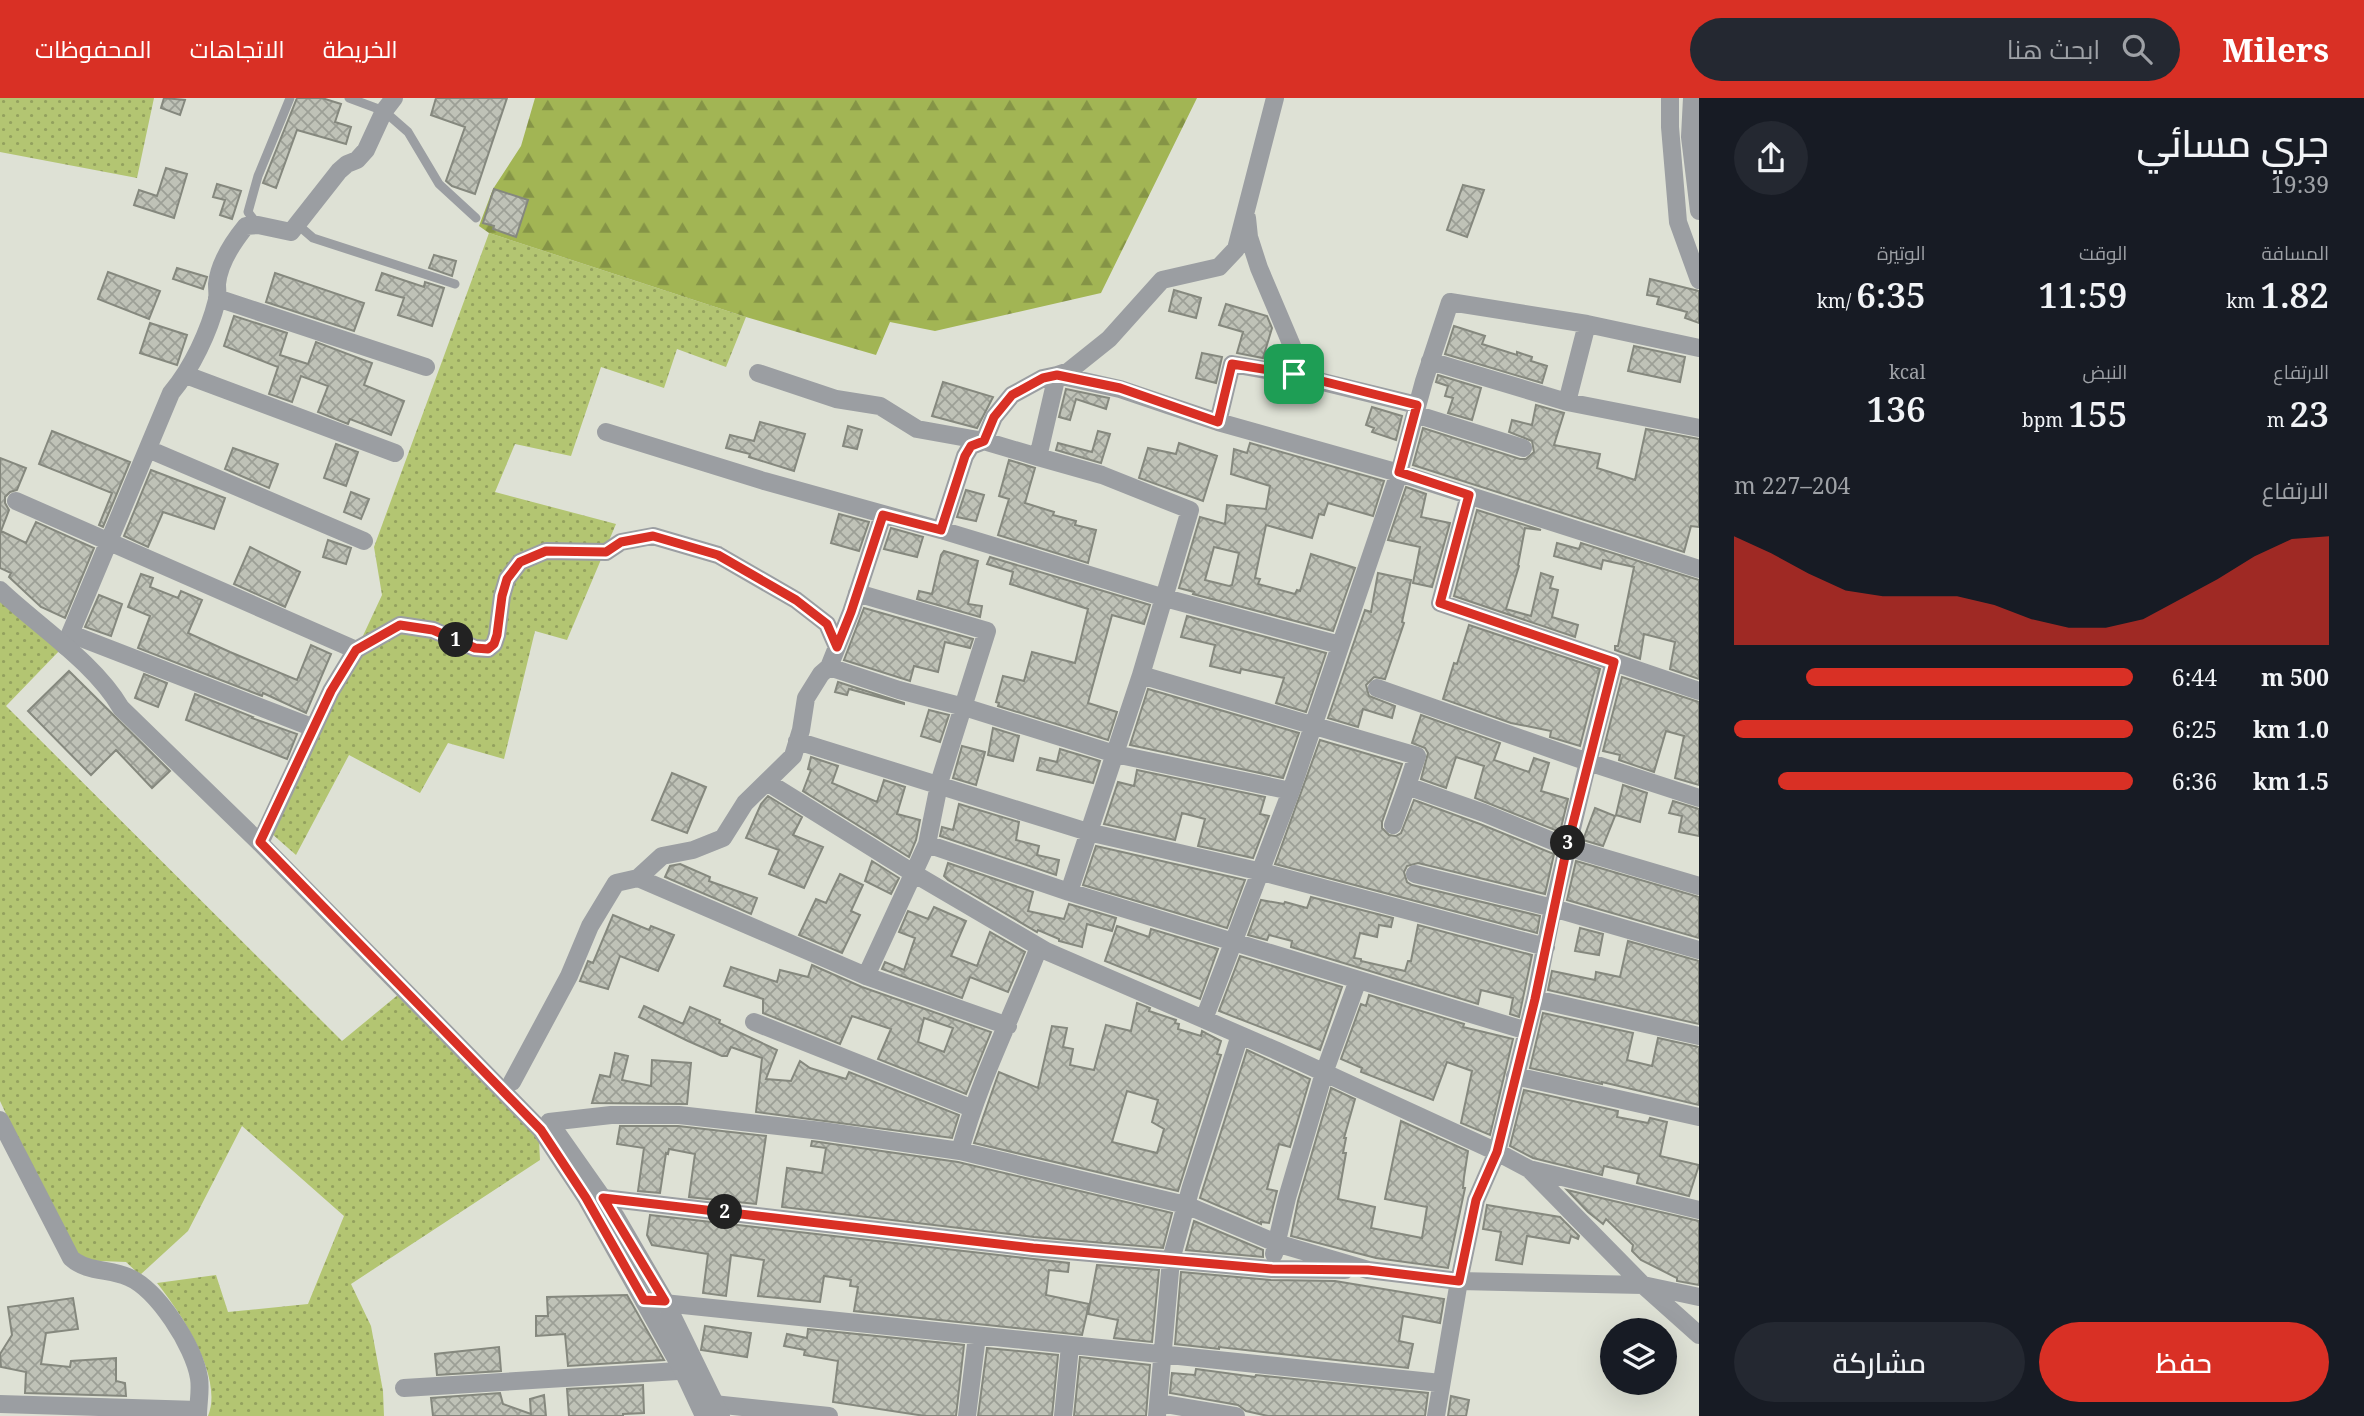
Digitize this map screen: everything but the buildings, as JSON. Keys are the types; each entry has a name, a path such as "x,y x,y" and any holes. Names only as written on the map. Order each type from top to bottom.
{"street":[{"path":"941,530 965,456 971,446 984,441 994,417 1012,395 1043,378 1069,371 1110,339 1162,280 1219,267 1236,249 1275,98"},
{"path":"1670,98 1678,222 1699,280"},
{"path":"1692,98 1690,137 1699,211"},
{"path":"68,640 171,393 187,375 218,298 217,282 231,244 246,226 258,225 291,232 340,171 357,160 366,150 389,104"},
{"path":"1246,211 1249,237 1259,268 1296,353 1294,374"},
{"path":"218,298 426,367"},
{"path":"1204,1019 1291,791 1399,472 1430,361 1450,302 1587,324 1699,348"},
{"path":"1567,402 1587,324"},
{"path":"1430,361 1567,402 1699,428"},
{"path":"1218,422 1232,364 1294,374 1416,410 1523,448"},
{"path":"758,373 836,399 880,406 917,429 984,441 1102,475 1190,510 1141,675 1069,892"},
{"path":"187,375 395,453"},
{"path":"1057,375 1120,388 1218,422 1399,472 1699,569"},
{"path":"1038,457 1057,375"},
{"path":"606,432 1165,598 1340,645"},
{"path":"148,449 364,541"},
{"path":"1469,495 1440,603 1699,691"},
{"path":"16,501 356,650"},
{"path":"512,1082 569,976 590,926 617,883 638,878 662,856 693,850 723,838 745,803 793,757 806,698 821,674 829,667 883,515"},
{"path":"263,838 331,691 356,650 400,625 433,630 475,648 488,649 494,644 497,635 507,579 520,562 546,551 606,552 621,542 653,536 718,555 796,600 827,624 837,647"},
{"path":"0,590 68,640 121,708 263,838 512,1082 603,1198 665,1301 690,1370 709,1409 829,1416"},
{"path":"857,593 987,631 939,785 927,844 866,976"},
{"path":"68,640 314,728"},
{"path":"1436,1416 1476,1200 1497,1152 1535,999 1567,847 1614,662"},
{"path":"829,667 1115,754 1291,791"},
{"path":"1141,675 1417,756 1394,825"},
{"path":"1377,688 1699,798"},
{"path":"797,741 1088,832 1262,872 1546,947"},
{"path":"767,782 1039,947 1324,1073 1529,1169 1699,1210"},
{"path":"1407,786 1484,813 1567,847 1699,886"},
{"path":"263,838 545,1126 644,1300 690,1370"},
{"path":"927,844 1069,892 1527,1031"},
{"path":"1415,874 1553,908 1699,950"},
{"path":"638,878 866,976 1008,1026"},
{"path":"960,1151 971,1108 1008,1026 1039,947"},
{"path":"1272,1269 1287,1198 1324,1073 1358,980"},
{"path":"1535,999 1699,1037"},
{"path":"754,1021 971,1108"},
{"path":"1236,1416 1158,1410 1171,1260 1240,1035"},
{"path":"1515,1076 1699,1117"},
{"path":"545,1126 611,1115 679,1115 822,1131 960,1151 1186,1205 1276,1243 1368,1270"},
{"path":"0,1120 71,1258 80,1265 132,1279 168,1315 196,1367 200,1391 198,1413 0,1404"},
{"path":"1529,1169 1643,1285 1699,1335"},
{"path":"603,1198 1033,1248 1272,1269 1368,1270 1459,1281 1643,1285 1699,1297"},
{"path":"644,1300 1441,1383"},
{"path":"967,1416 977,1336"},
{"path":"1063,1416 1070,1346"},
{"path":"404,1388 690,1370"}],"lane":[{"path":"258,225 248,212 251,200 290,98"},
{"path":"349,98 389,104 439,184 476,218"},
{"path":"298,225 313,238 456,284"}],"green space":[{"path":"0,98 154,98 137,178 0,152"},
{"path":"535,98 1197,98 1101,293 935,331 890,322 876,355 746,317 489,233 479,226 493,189 521,146"},
{"path":"489,233 746,317 726,367 677,349 664,388 601,367 571,456 515,444 495,492 616,524 567,640 535,631 504,759 448,743 420,793 349,755 296,855 271,833 382,595 374,547"},
{"path":"0,600 61,649 6,706 342,1041 399,994 539,1140 540,1160 351,1284 371,1326 383,1391 384,1416 208,1416 210,1383 205,1365 188,1328 157,1283 216,1275 228,1312 308,1304 344,1216 242,1126 188,1231 140,1275 126,1262 75,1260 0,1101"}],"route":[{"path":"1232,364 1294,374 1417,405 1399,472 1469,495 1440,603 1614,662 1567,847 1535,999 1497,1152 1476,1200 1459,1281 1368,1270 1272,1269 1033,1248 603,1198 665,1301 644,1300 586,1198 541,1130 260,842 331,691 356,650 400,625 433,630 475,648 488,649 494,644 497,635 507,579 520,562 546,551 606,552 621,542 653,536 718,555 796,600 827,624 837,647 883,515 941,530 965,456 971,446 984,441 994,417 1012,395 1043,378 1057,375 1120,388 1218,422 1232,364"}]}
